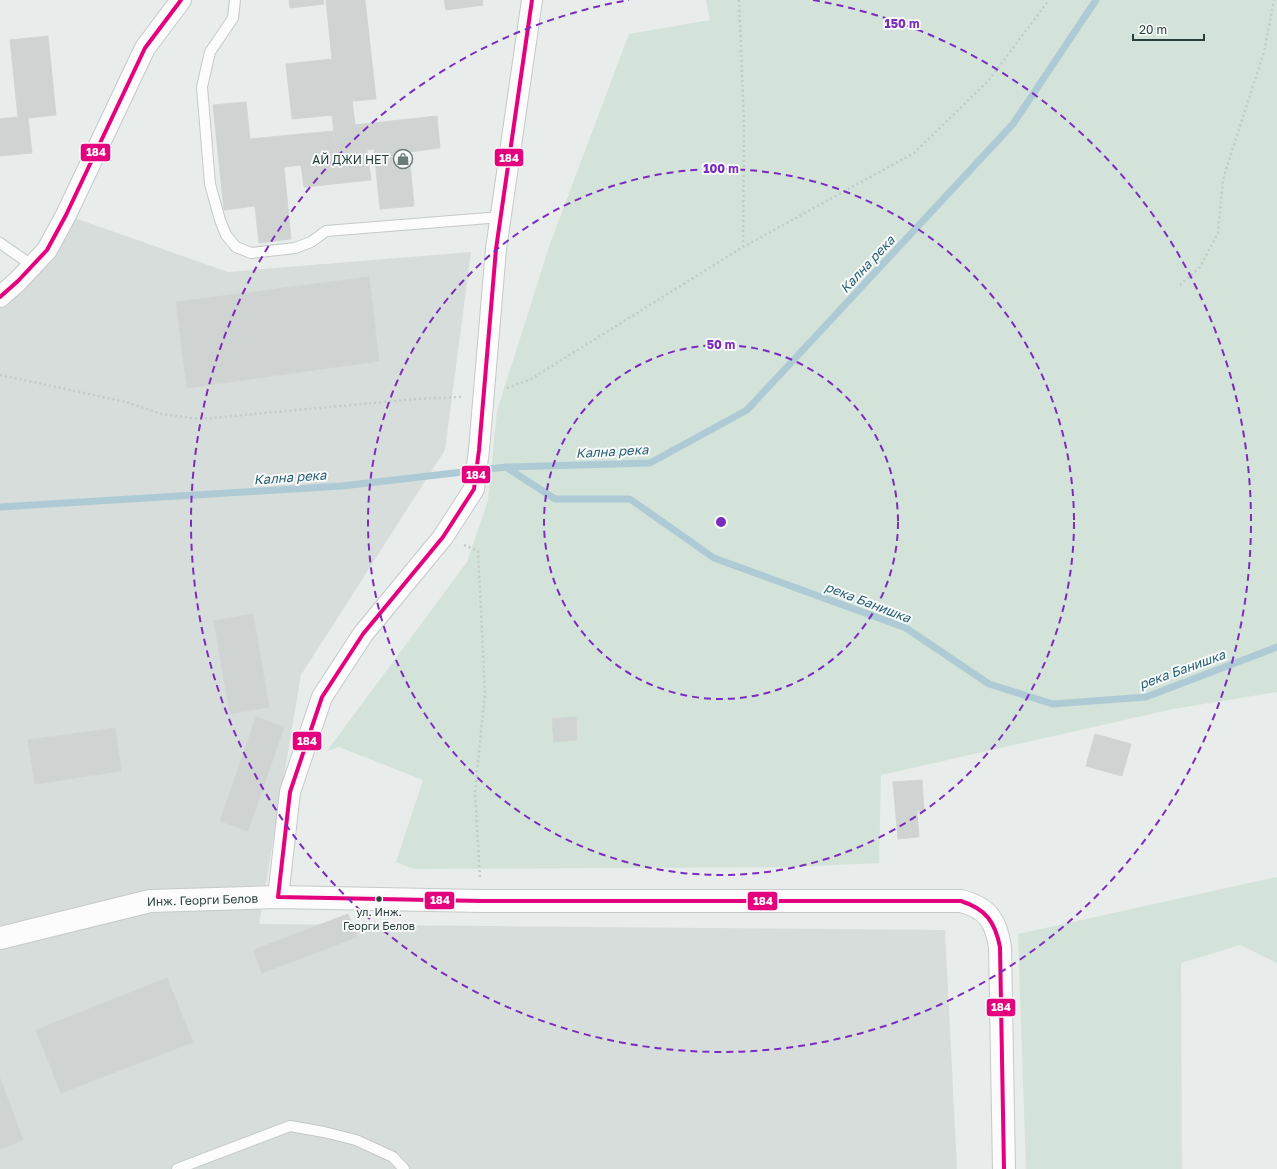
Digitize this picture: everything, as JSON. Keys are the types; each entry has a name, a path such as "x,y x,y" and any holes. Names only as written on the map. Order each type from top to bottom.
{"street":[{"path":"0,296 18,281 47,250 66,215 145,48 181,0"},
{"path":"278,897 290,792 322,697 363,634 443,537 474,489 484,396 496,249 532,0"},
{"name":"Инж. Георги Белов","path":"0,938 150,901 278,897 481,901 961,901 974,904 985,912 994,922 1000,948 1004,1169"}],"lane":[{"path":"235,0 233,18 221,32 210,52 202,86 210,184 226,235 236,247 251,253 295,248 311,242 326,231 501,217"},
{"path":"0,243 32,266"},
{"path":"177,1169 290,1126 356,1140 393,1157 404,1169"}],"path":[{"path":"739,0 744,122 743,247"},
{"path":"0,375 126,402 162,414 200,419 416,399 484,396 531,379 743,247 914,152 988,81 1049,0"},
{"path":"1180,285 1200,267 1218,233 1223,179 1264,52 1274,0"},
{"path":"443,537 478,551 485,693 475,792 481,901"}],"shaded area":[{"path":"706,0 1277,0 1277,692 1173,709 881,775 879,863 792,867 414,869 396,862 423,780 339,747 327,751 467,562 488,501 497,411 550,244 629,34 710,20"},
{"path":"66,215 228,272 471,252 445,450 301,675 259,924 945,930 957,1169 0,1169 0,297"},
{"path":"1277,877 1277,963 1240,945 1181,963 1182,1169 1026,1169 1018,934"}],"building":[{"path":"289,0 323,0 324,4 290,8"},
{"path":"326,0 365,0 376,99 352,101 355,125 437,116 440,148 409,152 414,206 380,209 374,149 336,153 332,115 292,119 286,64 332,59"},
{"path":"444,0 482,0 483,5 446,10"},
{"path":"48,36 56,115 28,118 32,153 0,156 0,119 18,117 10,40"},
{"path":"246,102 250,139 333,131 336,153 367,150 371,180 304,187 301,165 284,167 291,239 259,243 255,206 224,210 213,105"},
{"path":"369,277 379,361 187,388 176,302"},
{"path":"253,614 269,707 230,714 214,621"},
{"path":"256,717 284,727 248,831 220,821"},
{"path":"576,717 577,740 554,742 552,719"},
{"path":"115,728 121,771 35,784 28,740"},
{"path":"1095,734 1131,744 1122,776 1086,766"},
{"path":"922,780 924,811 917,811 919,837 898,839 893,782"},
{"path":"348,914 357,937 262,973 253,950"},
{"path":"167,978 193,1042 61,1093 36,1030"},
{"path":"0,1078 23,1140 0,1149"}],"waterway":[{"name":"Кална река","path":"0,507 342,486 506,467 650,463 747,410 1013,124 1096,0"},
{"name":"река Банишка","path":"506,467 555,499 630,499 714,558 906,628 989,684 1053,704 1146,697 1277,647"}],"transit line":[{"name":"184","path":"0,297 18,281 47,250 66,215 145,48 181,0"},
{"name":"184","path":"278,897 290,792 322,697 363,634 443,537 474,489 479,450 496,249 532,0"},
{"name":"184","path":"278,897 481,901 961,901 970,904 983,912 988,918 995,930 1000,947 1004,1169"}],"place":[{"name":"АЙ ДЖИ НЕТ","path":"403,159"},
{"name":"ул. Инж. Георги Белов","path":"379,899"}]}
